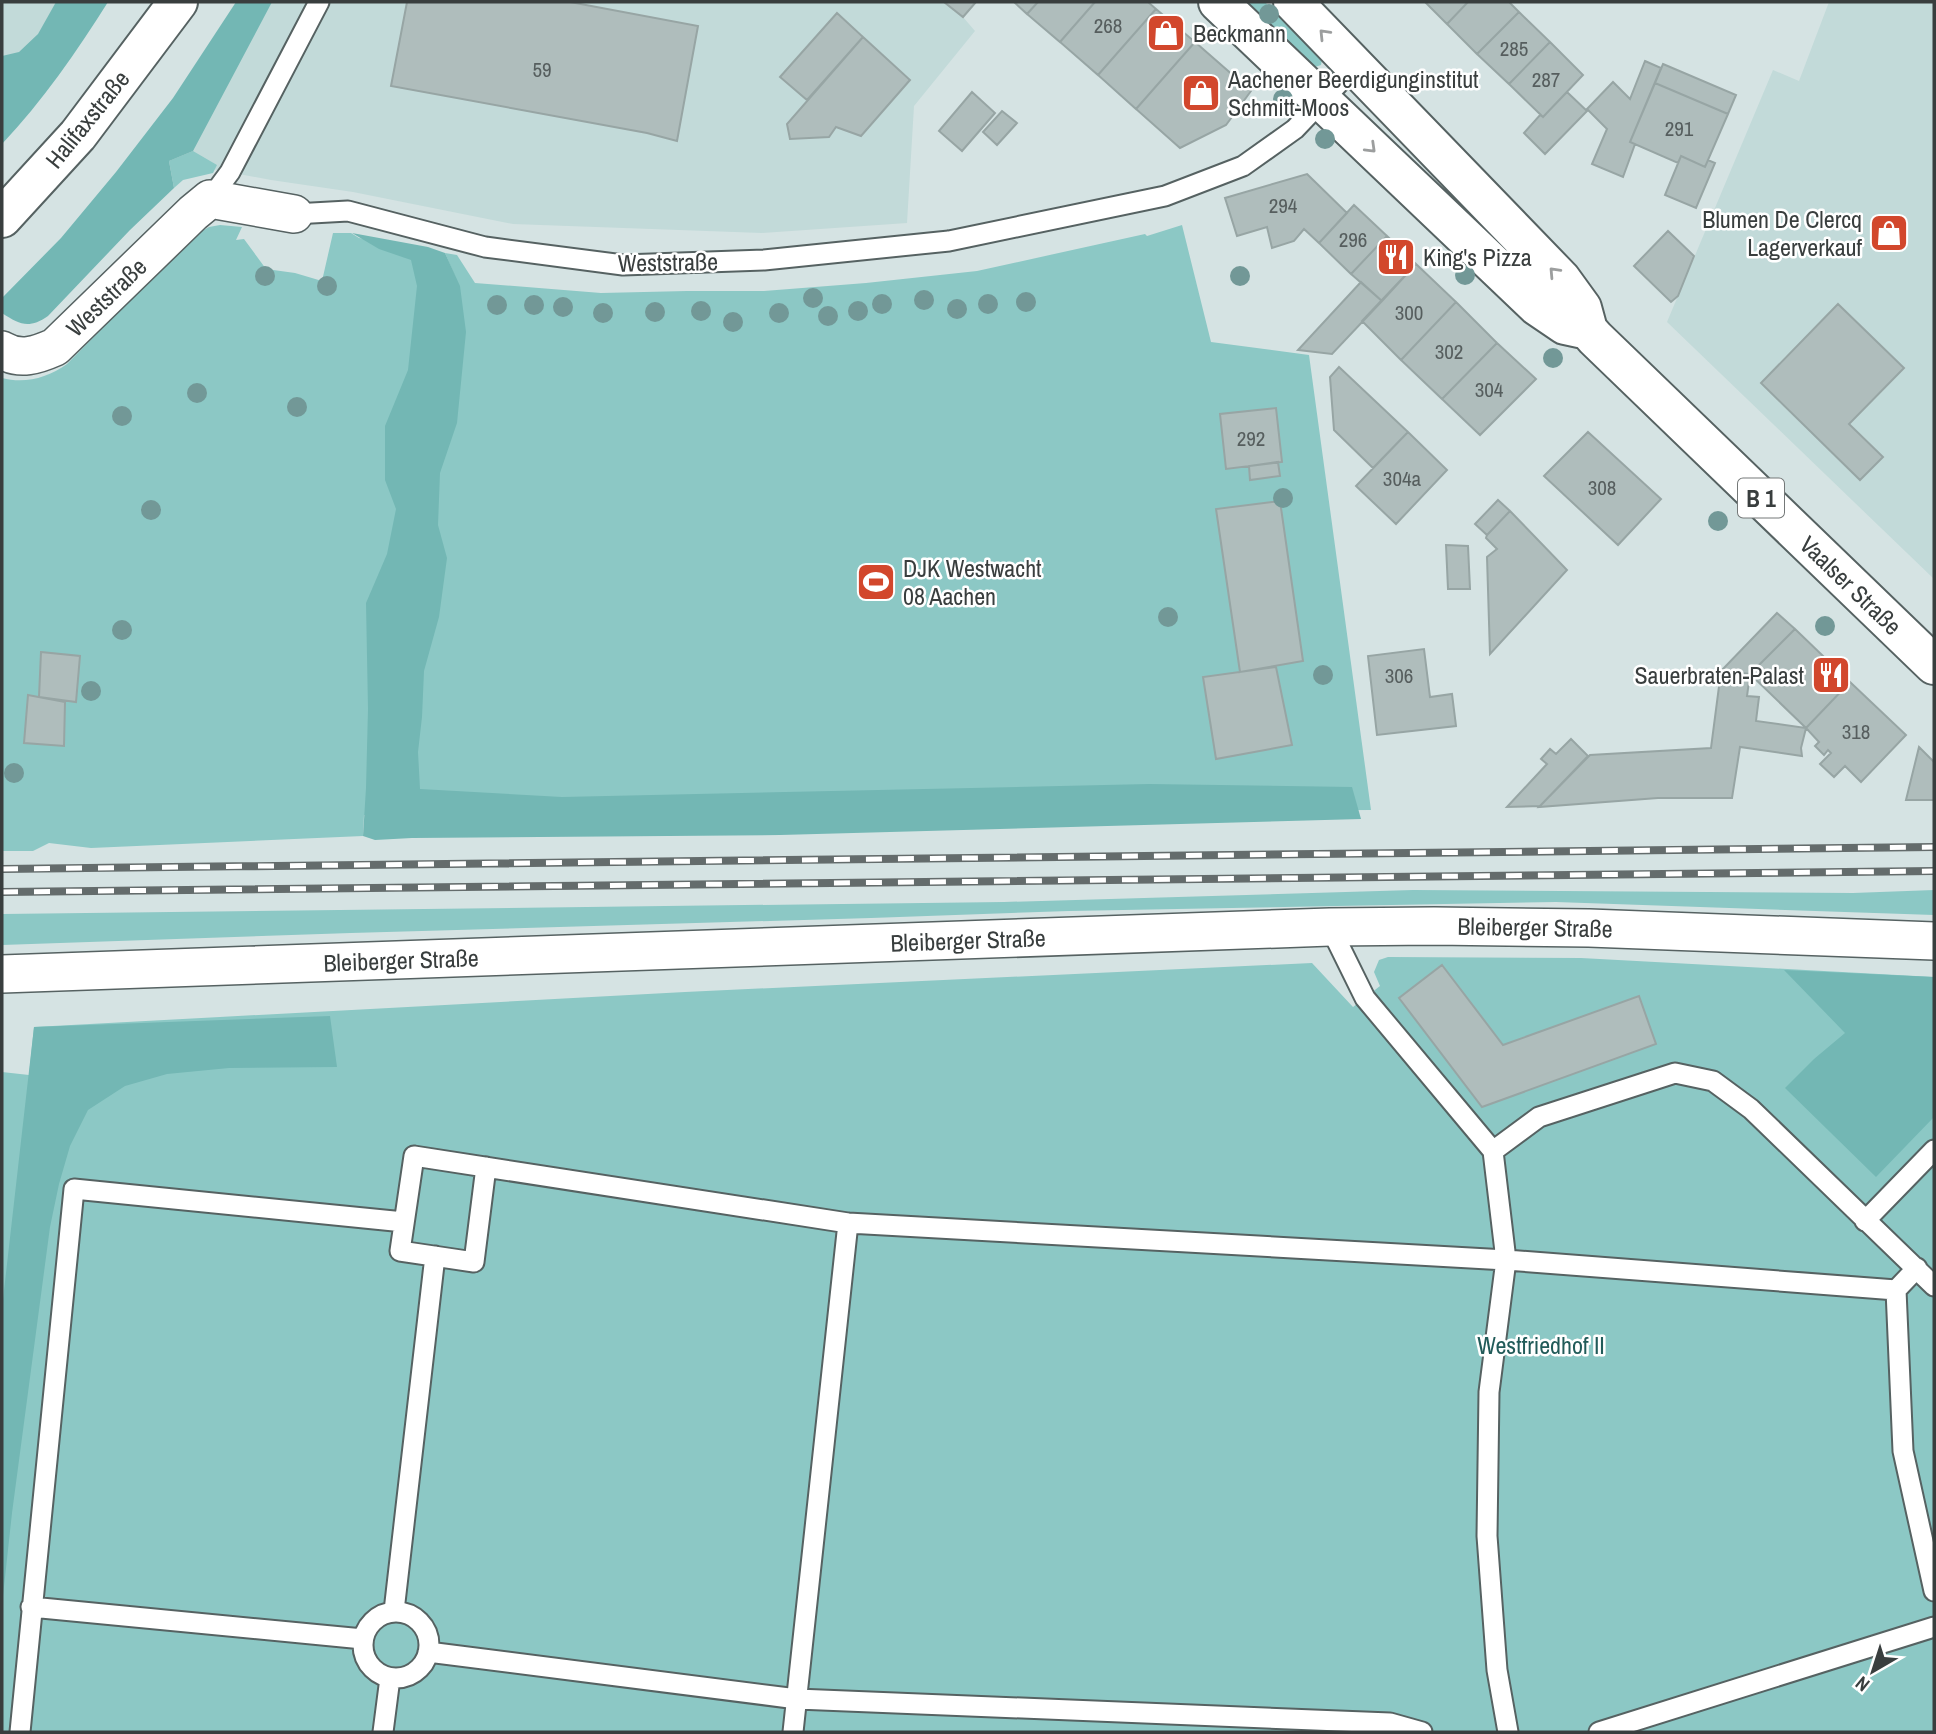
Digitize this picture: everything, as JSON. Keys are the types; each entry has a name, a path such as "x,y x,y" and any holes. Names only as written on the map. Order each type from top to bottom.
{"main road":[{"name":"Vaalser Straße","path":"1218,2 1536,306 1565,325 1588,330"},
{"name":"Vaalser Straße","path":"1293,2 1561,279 1582,308 1588,330 1934,665"},
{"name":"Halifaxstraße","path":"2,218 78,135 172,7"}],"street":[{"name":"Weststraße","path":"2,350 10,355 34,356 55,347 210,198 294,214"},
{"name":"Bleiberger Straße","path":"2,974 1330,927 1589,928 1934,941"}],"lane":[{"path":"210,198 230,172 319,2"},
{"name":"Weststraße","path":"294,214 348,211 485,247 623,265 764,260 949,241 1165,196 1243,166 1295,129 1355,66"},
{"path":"1330,927 1366,998 1493,1151 1506,1260 1489,1392 1487,1536 1497,1670 1508,1732"},
{"path":"1493,1151 1539,1117 1675,1073 1713,1081 1751,1109 1934,1286"},
{"path":"1865,1221 1934,1150"},
{"path":"486,1167 474,1262 400,1251 414,1156 486,1167 848,1223 1506,1260 1896,1290"},
{"path":"20,1732 74,1189 404,1222"},
{"path":"793,1732 848,1223"},
{"path":"394,1611 435,1256"},
{"path":"1917,1268 1896,1290 1903,1451 1934,1591"},
{"path":"31,1607 363,1639"},
{"path":"394,1611 415,1618 423,1626 429,1641 424,1663 416,1672 402,1678 390,1678 375,1671 367,1662 363,1650 366,1630 373,1620 394,1611"},
{"path":"1599,1732 1934,1627"},
{"path":"428,1652 797,1699 1390,1723 1422,1732"},
{"path":"383,1732 390,1678"}],"shaded area":[{"path":"2,2 89,2 2,124"},
{"path":"56,2 108,2 58,76 2,144 2,56 19,52 38,34"},
{"path":"236,2 272,2 193,151 169,161 174,188 48,316 35,323 25,324 2,313 2,298 61,238 116,172 173,98"},
{"path":"257,2 976,2 963,17 975,31 914,106 907,223 762,233 513,224 353,192 169,161"},
{"path":"1829,2 1934,2 1934,579 1667,322 1773,70 1799,81"},
{"path":"352,233 428,247 445,253 460,286 466,332 457,423 440,473 438,525 447,558 439,617 424,671 418,752 420,789 562,797 1149,784 1352,787 1361,819 780,835 375,840 363,836 368,709 366,603 387,554 396,509 385,480 385,426 408,370 417,286 411,260 379,249"},
{"path":"1784,970 1934,977 1934,1117 1876,1177 1785,1088 1845,1033"},
{"path":"330,1016 337,1067 229,1068 167,1074 125,1086 88,1110 70,1146 50,1227 2,1605 2,1308 34,1027"}],"green space":[{"path":"1247,2 1265,2 1322,60 1321,65 1315,67"},
{"path":"193,151 217,165 213,173 183,180 174,188 169,161"},
{"name":"DJK Westwacht 08 Aachen","path":"1182,225 1211,342 1309,355 1371,810 364,815 363,836 91,848 49,843 33,851 2,851 2,378 36,378 67,364 193,236 209,227 242,227 236,240 244,239 266,269 295,273 322,281 333,233 351,233 359,238 431,250 460,288 445,253 457,255 475,283 601,293 764,291 977,271 1145,234 1147,236"},
{"path":"1413,890 1853,893 1934,890 1934,915 1556,902 1069,911 2,945 2,914 1004,902"},
{"name":"Westfriedhof II","path":"1388,957 1581,958 1934,977 1934,1732 2,1732 2,1072 29,1075 34,1027 685,992 1312,963 1353,1007 1380,986 1374,972 1379,960"}],"building":[{"path":"407,2 570,2 698,26 677,141 647,133 391,86"},
{"path":"944,2 976,2 963,17"},
{"path":"1014,2 1038,2 1027,14"},
{"path":"1038,2 1095,2 1060,42 1027,14"},
{"path":"1095,2 1148,2 1156,9 1098,75 1060,42"},
{"path":"1425,2 1468,2 1447,24"},
{"path":"1468,2 1509,2 1519,12 1477,54 1447,24"},
{"path":"1156,9 1195,42 1136,109 1098,75"},
{"path":"1519,12 1550,42 1509,84 1477,54"},
{"path":"837,13 863,37 807,100 780,77"},
{"path":"863,37 910,80 861,136 836,127 829,137 790,139 787,124"},
{"path":"1195,42 1251,91 1226,125 1180,148 1136,109"},
{"path":"1550,42 1583,75 1543,117 1509,84"},
{"path":"1645,61 1661,68 1630,142 1635,144 1623,177 1592,164 1607,129 1587,109 1613,82 1630,99"},
{"path":"1663,64 1736,95 1728,114 1655,83"},
{"path":"1655,83 1728,114 1705,167 1681,156 1678,163 1630,142"},
{"path":"972,92 995,113 962,151 939,131"},
{"path":"1567,92 1587,111 1545,154 1524,133"},
{"path":"1002,111 1017,123 997,145 983,132"},
{"path":"1681,156 1705,167 1708,160 1715,163 1696,208 1665,195"},
{"path":"1307,174 1347,213 1319,243 1304,229 1294,241 1272,248 1267,227 1237,236 1225,198"},
{"path":"1354,205 1387,236 1351,274 1319,243"},
{"path":"1668,231 1694,256 1678,296 1671,302 1634,266"},
{"path":"1387,236 1416,264 1382,301 1351,274"},
{"path":"1416,264 1456,302 1401,360 1362,321"},
{"path":"1361,282 1382,301 1332,354 1298,350"},
{"path":"1456,302 1497,343 1442,399 1401,360"},
{"path":"1838,304 1904,368 1849,424 1883,457 1860,480 1761,383"},
{"path":"1497,343 1536,379 1480,435 1442,399"},
{"path":"1339,367 1408,432 1373,468 1334,430 1330,377"},
{"path":"1276,408 1282,462 1226,469 1220,414"},
{"path":"1408,432 1447,470 1396,524 1356,486"},
{"path":"1588,432 1661,499 1618,545 1544,476"},
{"path":"1278,462 1280,476 1250,480 1249,466"},
{"path":"1498,500 1510,511 1487,535 1475,524"},
{"path":"1280,501 1303,661 1240,672 1216,509"},
{"path":"1510,511 1567,570 1490,654 1487,557 1497,549 1486,538"},
{"path":"1446,545 1468,546 1470,589 1448,589"},
{"path":"1777,613 1795,629 1750,674 1721,671"},
{"path":"1795,629 1850,682 1806,728 1750,674"},
{"path":"1424,649 1430,697 1452,694 1456,726 1377,735 1368,656"},
{"path":"41,652 80,656 76,702 39,697"},
{"path":"1276,667 1292,745 1216,759 1203,677"},
{"path":"1721,671 1750,674 1747,696 1759,697 1756,721 1806,728 1801,748 1802,756 1740,747 1732,798 1658,798 1539,807 1590,755 1711,748"},
{"path":"1850,682 1906,735 1861,782 1845,766 1834,777 1820,764 1831,753 1828,750 1824,755 1815,746 1819,742 1806,728"},
{"path":"28,695 65,702 64,746 24,743"},
{"path":"1571,739 1588,756 1540,806 1507,807 1547,764 1541,759 1550,749 1556,754"},
{"path":"1919,747 1934,762 1934,800 1906,800"},
{"path":"1442,965 1503,1045 1639,996 1656,1044 1482,1107 1399,998"}],"railway":[{"path":"2,869 1934,847"},
{"path":"2,892 1934,871"}],"place":[{"name":"Beckmann","path":"1166,33"},
{"name":"Aachener Beerdigunginstitut Schmitt-Moos","path":"1201,93"},
{"name":"Blumen De Clercq Lagerverkauf","path":"1889,233"},
{"name":"King's Pizza","path":"1396,257"},
{"name":"DJK Westwacht 08 Aachen","path":"876,582"},
{"name":"Sauerbraten-Palast","path":"1831,675"}]}
